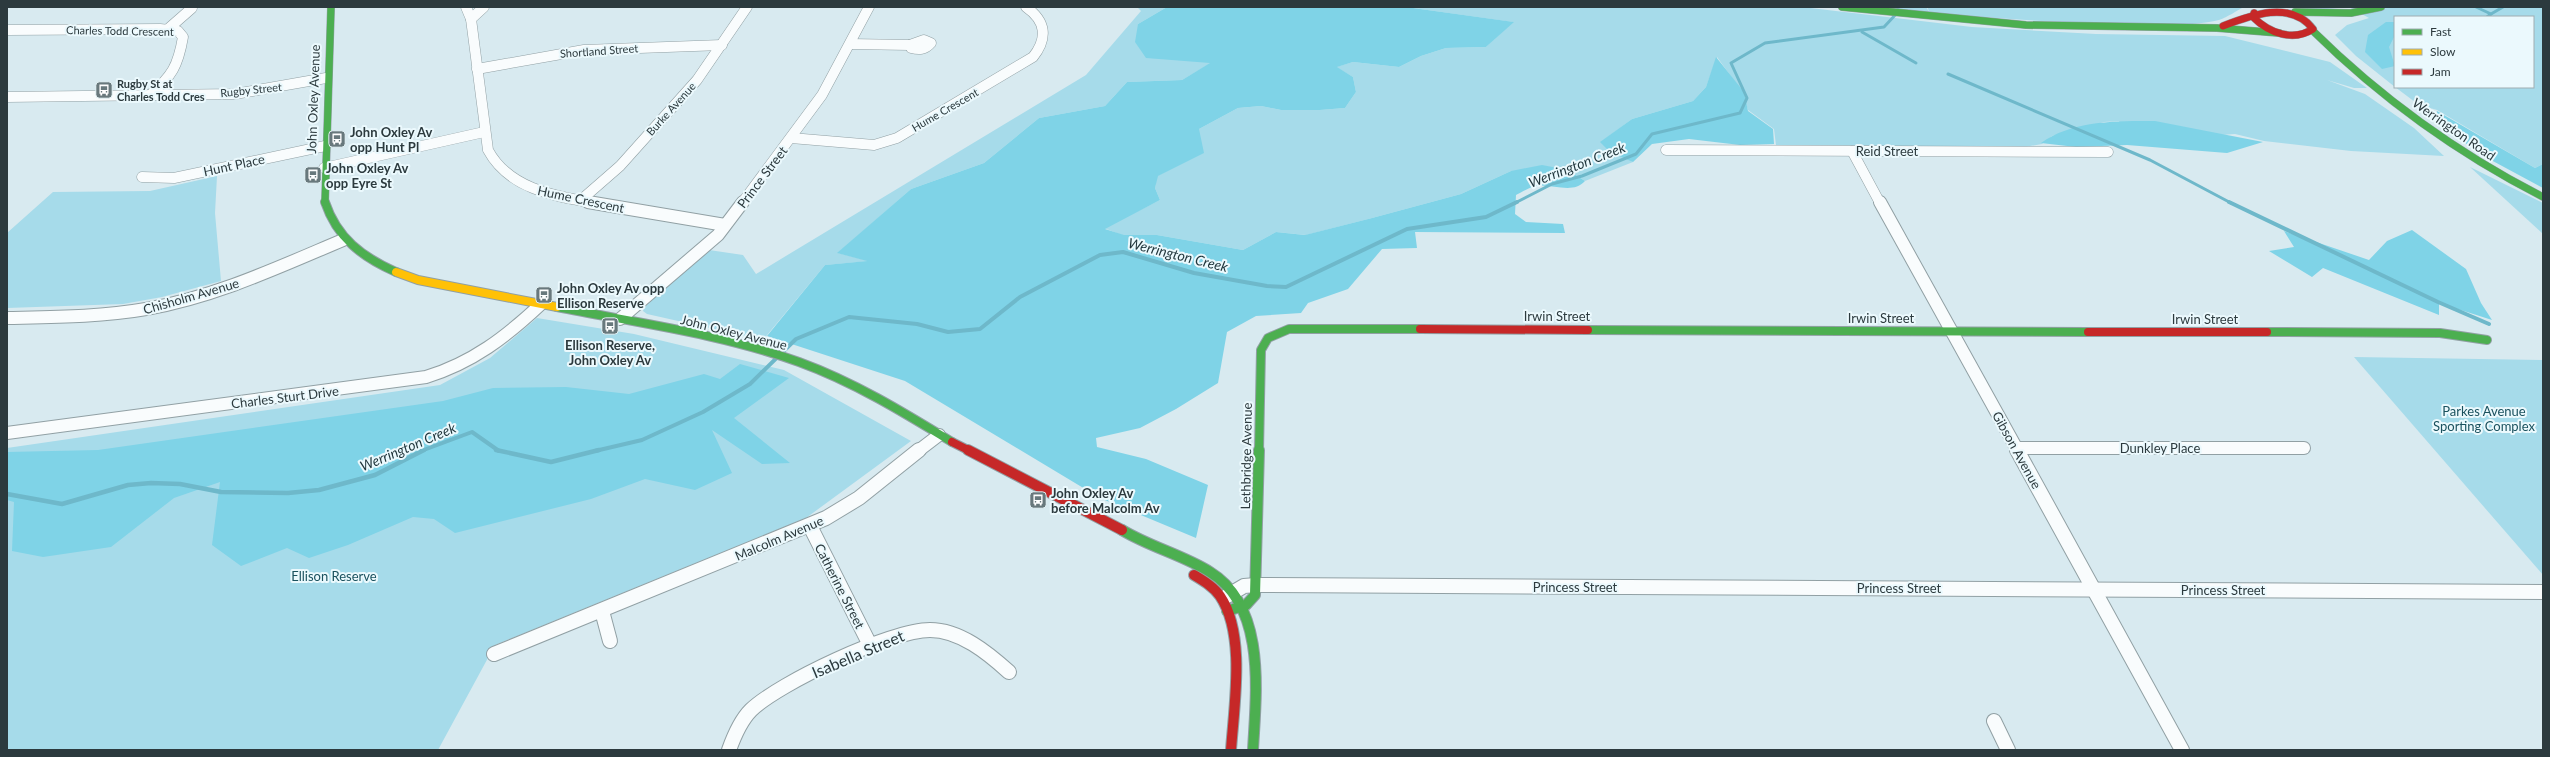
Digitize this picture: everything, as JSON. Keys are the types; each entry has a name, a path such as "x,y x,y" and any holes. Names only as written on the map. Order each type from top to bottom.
{"street":[{"path":"168,29 193,7"},
{"name":"John Oxley Avenue","path":"331,7 326,78 324,168 325,209 332,224 343,240 372,262 407,277 706,336 799,362 872,394 939,435 1158,549 1183,558 1204,569 1228,601"},
{"name":"Hume Crescent","path":"466,7 471,19 484,132 491,156 508,175 543,193 725,225"},
{"path":"471,19 484,7"},
{"name":"Burke Avenue","path":"581,200 620,166 697,80 747,7"},
{"name":"Prince Street","path":"620,319 714,239 822,95 869,7"},
{"name":"Hume Crescent","path":"791,138 874,145 897,138 1033,57 1043,43 1045,32 1038,18 1026,7"},
{"path":"1842,7 2059,27 2217,28 2289,35 2304,34 2351,13"},
{"path":"2217,28 2260,10 2305,13 2351,13 2381,7"},
{"name":"Werrington Road","path":"2277,10 2302,17 2338,58 2441,140 2486,168 2543,197"},
{"path":"2254,13 2253,17 2257,23 2279,33"},
{"name":"Charles Todd Crescent","path":"7,30 168,29 178,31 183,35 179,62 171,76 150,95"},
{"name":"Werrington Road","path":"2289,35 2338,58"},
{"path":"850,44 910,45"},
{"name":"Shortland Street","path":"477,70 584,50 722,45"},
{"name":"Rugby Street","path":"7,97 249,93 326,78"},
{"path":"324,168 484,132"},
{"name":"Hunt Place","path":"142,177 174,178 325,146"},
{"name":"Reid Street","path":"1666,150 2108,152"},
{"name":"Gibson Avenue","path":"1852,151 2182,750"},
{"name":"Chisholm Avenue","path":"7,318 98,316 164,306 230,286 343,240"},
{"name":"Charles Sturt Drive","path":"7,433 422,378 456,367 488,351 504,340 541,304"},
{"name":"Irwin Street","path":"1275,334 1296,329 2440,333 2487,340"},
{"name":"Lethbridge Avenue","path":"1256,586 1261,350 1264,344 1275,334"},
{"name":"Malcolm Avenue","path":"494,654 810,526 859,498 939,435"},
{"name":"Dunkley Place","path":"2016,448 2304,448"},
{"name":"Catherine Street","path":"810,526 871,647"},
{"name":"John Oxley Avenue","path":"1158,549 1228,601"},
{"name":"Princess Street","path":"1228,601 1244,586 2543,592"},
{"path":"1242,608 1251,602 1255,595 1256,586"},
{"path":"1228,601 1242,608"},
{"path":"1228,601 1242,608"},
{"path":"1228,601 1233,638 1234,667 1230,750"},
{"path":"1242,608 1253,663 1253,750"},
{"path":"602,611 610,641"},
{"name":"Isabella Street","path":"729,750 743,721 771,694 795,681 905,633 938,631 982,648 1009,672"},
{"path":"1994,721 2008,750"}],"green space":[{"path":"1137,7 1167,7 1138,24 1211,63 1182,80 1127,82 1105,106 1039,118 984,163 911,189 838,253 869,261 825,265 763,340 647,314 643,311 644,307 709,250 743,255 756,274 1086,75 1141,11"},
{"path":"1406,7 1802,7 1972,27 2096,34 2225,36 2330,62 2367,88 2354,88 2327,80 2365,94 2414,128 2444,156 2351,151 2264,141 2235,134 2207,136 2124,134 2119,121 2104,122 2052,136 2042,144 2024,147 1776,145 1774,129 1748,110 1741,90 1717,57 1706,87 1693,101 1632,119 1601,142 1633,162 1585,181 1568,170 1511,171 1461,194 1372,218 1306,235 1276,232 1243,250 1157,235 1124,236 1104,228 1160,200 1155,188 1157,176 1174,167 1199,129 1238,108 1261,106 1281,110 1320,110 1345,108 1356,92 1353,77 1336,67 1353,62 1399,67 1421,56 1446,48 1486,47 1513,22"},
{"path":"1865,7 1926,7 1930,13 1898,10"},
{"path":"1927,7 2244,7 2219,20 2197,24 2174,25 2062,22 1930,13"},
{"path":"2292,7 2349,7 2316,10"},
{"path":"2349,7 2543,7 2543,164 2535,168 2437,110 2419,105 2396,88 2534,88 2534,16 2394,16 2394,86 2356,56 2335,35 2347,25 2369,18"},
{"path":"2470,167 2543,203 2543,234"},
{"path":"217,176 215,213 221,281 162,297 123,304 7,308 7,233 53,192 150,191"},
{"name":"Ellison Reserve","path":"537,318 634,334 784,370 911,441 806,518 495,645 438,750 7,750 7,448 440,385 490,358"},
{"name":"Parkes Avenue Sporting Complex","path":"2354,357 2543,360 2543,575"}],"shaded area":[{"path":"1167,7 1406,7 1514,22 1486,47 1446,48 1421,56 1399,67 1353,62 1337,67 1353,77 1356,92 1345,108 1320,110 1281,110 1261,106 1238,108 1199,129 1204,153 1158,176 1155,188 1160,200 1105,229 1124,235 1157,235 1243,250 1276,232 1305,235 1372,218 1461,194 1511,171 1542,165 1568,170 1585,181 1580,185 1568,188 1542,185 1536,186 1516,195 1515,214 1526,222 1563,224 1565,233 1415,232 1417,248 1382,249 1348,289 1308,303 1301,313 1256,316 1227,332 1218,383 1176,409 1140,428 1096,438 1097,447 1146,459 1208,485 1196,538 1100,498 905,381 767,336 825,265 867,261 837,253 911,189 984,163 1039,118 1105,106 1127,82 1182,80 1210,63 1146,58 1135,42 1138,24"},
{"path":"2386,22 2394,22 2394,37 2389,47 2394,66 2382,69 2365,52 2368,35"},
{"path":"1716,57 1744,92 1748,111 1773,129 1774,144 1740,145 1689,139 1652,144 1633,162 1610,152 1600,142 1632,119 1693,101 1706,87"},
{"path":"2437,111 2535,168 2543,164 2543,188 2478,153 2435,119"},
{"path":"2155,121 2263,142 2227,153 2127,145 2076,147 2041,143 2054,135 2067,130 2096,123"},
{"path":"2412,230 2466,269 2481,303 2492,320 2439,303 2439,315 2323,268 2312,277 2269,251 2294,247 2284,231 2369,260 2387,241"},
{"path":"740,364 789,378 734,418 790,463 762,464 712,430 732,473 695,490 645,479 591,499 455,533 434,519 413,517 348,545 309,558 287,548 241,566 212,545 220,482 174,498 111,547 43,557 12,551 14,502 7,500 7,452 98,450 443,401 493,388 566,387 629,394 704,374 720,379"}],"waterway":[{"name":"Werrington Creek","path":"1516,202 1552,184 1582,176 1636,154 1652,134 1740,113 1747,98 1731,63 1765,43 1884,27 1898,12 1898,7"},
{"path":"2476,7 2491,14"},
{"path":"2491,14 2503,7"},
{"path":"1862,32 1916,63"},
{"path":"1948,74 2150,160 2230,203"},
{"name":"Werrington Creek","path":"595,451 642,440 703,412 750,384 796,339 849,317 917,324 948,332 980,329 1020,297 1100,255 1123,252 1194,273 1267,286 1286,287 1407,229 1486,217 1516,202"},
{"path":"2230,203 2438,302 2489,324"},
{"name":"Werrington Creek","path":"421,451 472,432 498,450"},
{"name":"Werrington Creek","path":"7,494 62,504 128,485 151,483 180,484 221,492 288,493 319,490 375,475 424,450"},
{"name":"Werrington Creek","path":"498,450 551,462 595,451"},
{"name":"Werrington Creek","path":"595,451 599,450"}],"traffic: fast":[{"path":"331,7 324,199 334,224 350,244 371,260 396,272"},
{"path":"1842,7 2026,25 2217,28 2279,33"},
{"path":"2295,12 2351,13 2381,7"},
{"path":"2313,31 2365,80 2420,124 2480,163 2543,197"},
{"path":"557,307 712,337 799,362 872,394 952,442"},
{"path":"1227,611 1246,605 1255,595 1261,350 1268,338 1289,329 1420,329"},
{"path":"1588,330 2088,332"},
{"path":"2267,332 2440,333 2487,340"},
{"path":"1122,530 1154,547 1204,568 1218,577 1233,592 1244,611 1254,657 1255,707 1253,750"}],"traffic: slow":[{"path":"396,272 418,280 557,307"}],"traffic: jam":[{"path":"2223,26 2253,12 2273,9 2289,11 2297,14 2304,18 2313,29 2299,35 2282,34 2273,31 2258,22 2253,17 2254,13"},
{"path":"1420,329 1588,330"},
{"path":"2088,332 2267,332"},
{"path":"952,442 1122,530"},
{"path":"1194,575 1210,585 1222,599 1229,615 1233,633 1236,673 1231,750"}],"place":[{"name":"Rugby St at Charles Todd Cres","path":"104,90"},
{"name":"John Oxley Av opp Hunt Pl","path":"337,139"},
{"name":"John Oxley Av opp Eyre St","path":"313,175"},
{"name":"John Oxley Av opp Ellison Reserve","path":"544,295"},
{"name":"Ellison Reserve, John Oxley Av","path":"610,326"},
{"name":"John Oxley Av before Malcolm Av","path":"1038,500"}]}
